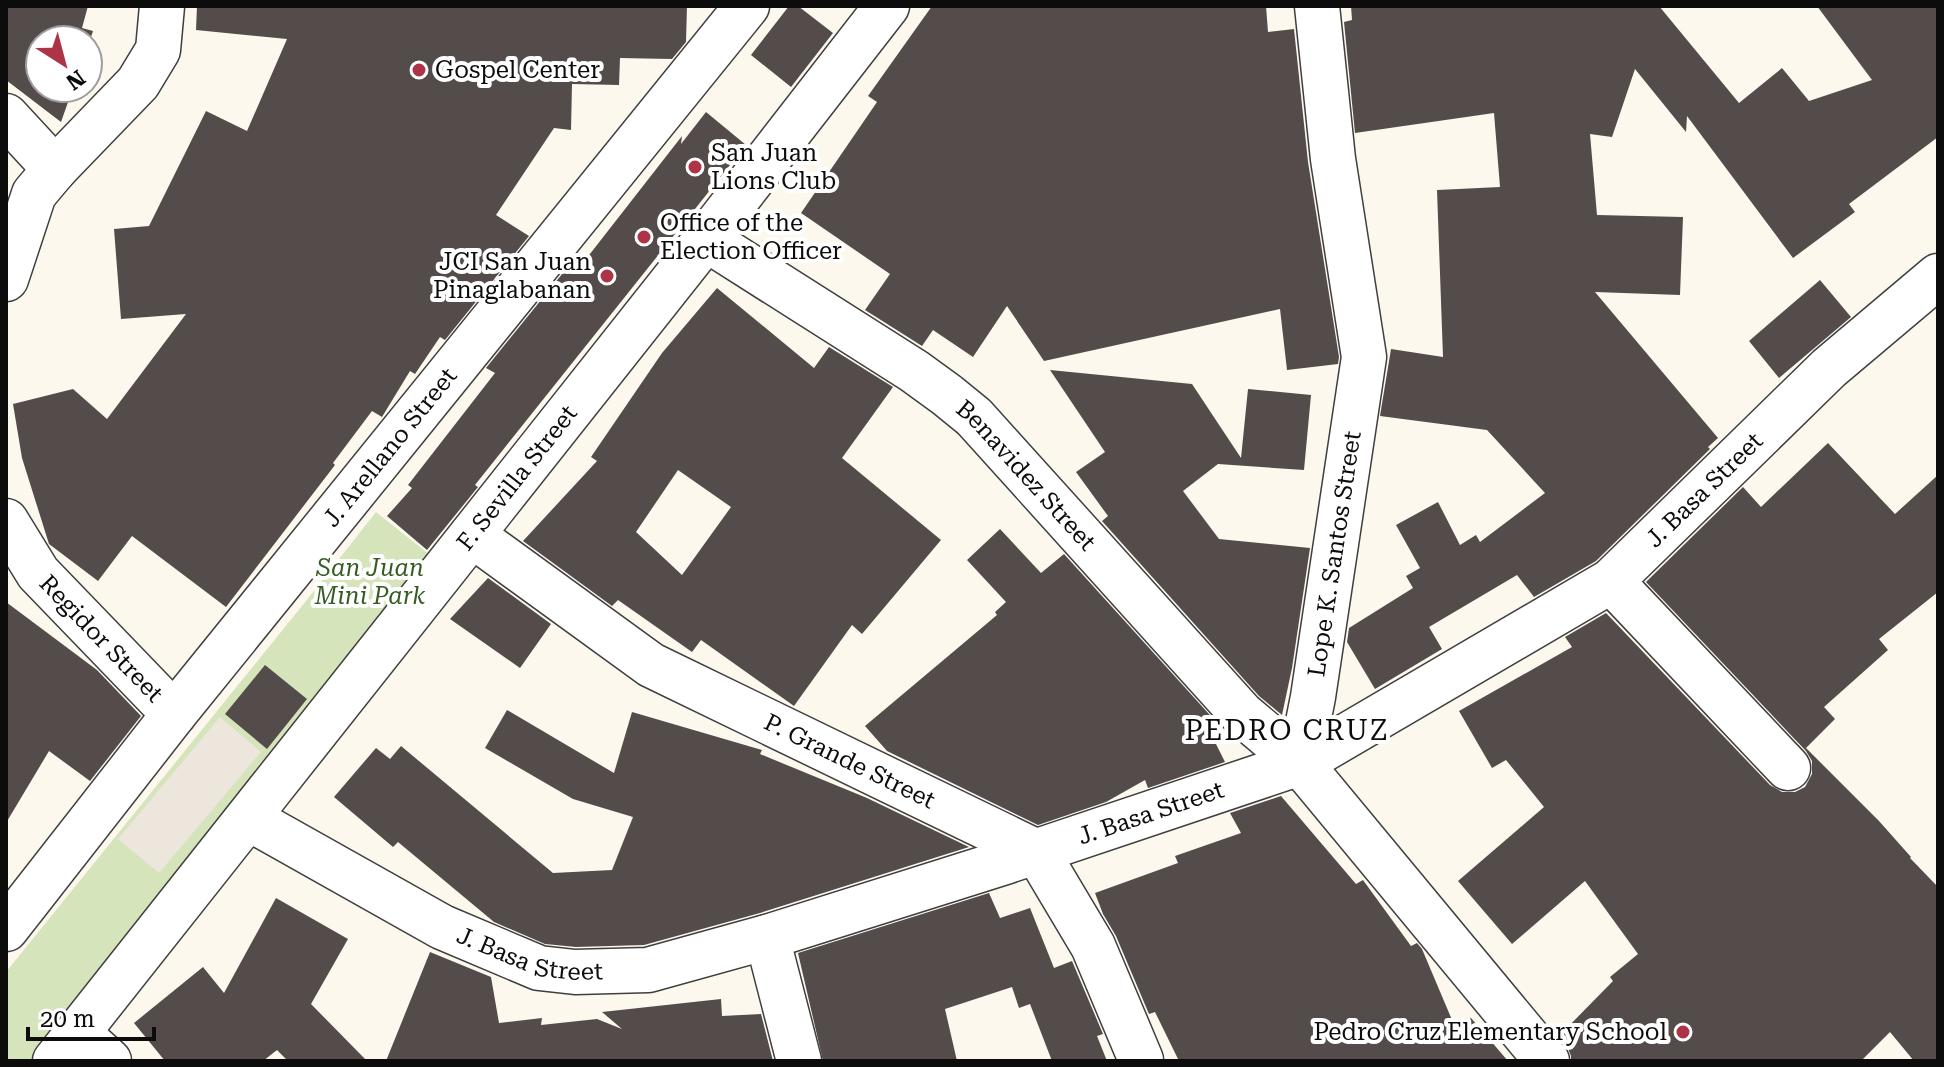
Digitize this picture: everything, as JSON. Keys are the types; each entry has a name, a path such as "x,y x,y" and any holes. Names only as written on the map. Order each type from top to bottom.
{"street":[{"path":"6,279 32,191 138,83 158,50 162,6"},
{"name":"J. Arellano Street","path":"6,929 174,714 747,6"},
{"name":"F. Sevilla Street","path":"66,1047 887,6"},
{"name":"Lope K. Santos Street","path":"1300,763 1313,697 1364,357 1333,159 1317,6"},
{"path":"6,116 32,191"},
{"name":"Benavidez Street","path":"706,239 914,371 974,417 1242,714 1300,763"},
{"name":"J. Basa Street","path":"248,818 442,927 539,968 575,972 648,970 1018,866 1300,763 1611,581 1829,368 1938,276"},
{"name":"Regidor Street","path":"6,521 38,573 174,714"},
{"name":"P. Grande Street","path":"472,535 651,665 1018,866"},
{"path":"1611,581 1788,768"},
{"path":"1300,763 1547,1061"},
{"path":"1018,866 1093,946 1141,1060"},
{"path":"767,937 799,1061"},
{"path":"66,1047 109,1061"}],"green space":[{"name":"San Juan Mini Park","path":"376,512 435,559 29,1061 6,1061 6,972"}],"shaded area":[{"path":"220,717 261,752 159,873 118,839"}],"building":[{"path":"6,6 88,6 83,24 24,24 24,94 6,80"},
{"path":"197,6 687,6 686,42 672,59 620,58 619,85 572,84 571,130 554,128 496,215 529,236 445,340 440,337 415,374 410,371 382,417 372,411 333,463 335,465 226,607 132,536 98,581 49,544 22,458 13,404 73,389 107,419 186,314 121,319 114,229 149,226 206,111 247,131 287,39 196,30"},
{"path":"789,6 798,6 833,33 791,87 751,55"},
{"path":"932,6 1266,6 1268,32 1294,29 1308,162 1338,364 1287,370 1280,309 1044,361 1007,306 973,357 933,330 922,346 865,310 890,274 801,213 877,102 868,96"},
{"path":"1351,6 1659,6 1739,103 1782,68 1809,101 1872,80 1817,6 1938,6 1938,137 1849,204 1855,212 1793,258 1687,116 1686,132 1635,69 1612,137 1590,134 1597,215 1683,217 1680,295 1595,292 1718,438 1596,561 1534,597 1517,575 1429,627 1442,649 1375,689 1347,642 1349,628 1413,588 1406,576 1420,568 1396,525 1438,502 1460,545 1476,535 1480,542 1545,493 1487,430 1380,416 1391,349 1443,357 1437,190 1500,187 1494,113 1355,133 1344,22 1352,20"},
{"path":"37,104 67,104 61,122"},
{"path":"706,112 746,145 475,485 478,487 427,550 387,516 412,488 408,485 495,373 486,368 571,263 579,268 682,136 681,144"},
{"path":"1820,280 1851,317 1779,378 1749,341"},
{"path":"717,288 814,368 829,347 893,387 842,458 941,540 862,634 852,625 794,706 701,640 692,652 618,600 612,606 523,541 597,461 591,457 662,353","holes":["678,470 731,507 682,575 636,532"]},
{"path":"1050,370 1192,384 1241,458 1248,389 1311,395 1304,470 1218,464 1183,491 1219,539 1310,548 1282,715 1259,696 1102,521 1108,516 1076,472 1105,452"},
{"path":"1828,443 1895,514 1938,475 1938,592 1879,639 1888,650 1824,707 1835,719 1806,748 1879,821 1938,887 1938,1061 1914,1061 1890,1032 1861,1061 1571,1061 1567,1046 1559,1036 1613,981 1610,977 1638,954 1585,881 1512,944 1458,881 1544,807 1506,760 1492,768 1459,711 1572,647 1565,637 1606,613 1770,785 1782,792 1795,792 1805,787 1812,774 1812,761 1806,751 1646,582 1743,487 1761,507"},
{"path":"1000,529 1041,573 1064,554 1218,724 1207,726 1225,762 1148,788 1145,780 1106,802 1038,825 887,751 865,726 997,615 995,612 1006,602 967,560"},
{"path":"488,578 551,624 520,668 450,619"},
{"path":"6,602 97,670 141,716 90,781 49,751 6,823"},
{"path":"265,665 307,699 267,749 225,714"},
{"path":"507,710 614,773 632,712 762,750 760,754 867,798 969,847 760,913 644,945 576,947 545,944 494,922 398,842 393,847 334,797 376,748 390,759 401,746 553,873 612,870 633,817 573,799 485,748"},
{"path":"1281,796 1356,884 1363,880 1411,946 1417,943 1422,949 1455,1027 1471,1018 1508,1061 1179,1061 1155,1012 1149,1014 1095,893 1178,863 1175,856 1241,833 1230,813"},
{"path":"989,893 1000,918 1030,908 1054,968 1072,961 1103,1034 1097,1036 1107,1061 1052,1061 1030,1004 1019,1008 1012,987 945,1009 957,1061 823,1061 798,953"},
{"path":"276,898 348,939 311,1004 367,1061 288,1061 277,1050 263,1061 165,1061 134,1023 203,967 224,993"},
{"path":"430,952 491,977 499,1023 542,1018 541,1025 597,1019 622,1029 602,1012 721,999 722,1016 761,1014 773,1061 386,1061"}],"place":[{"name":"Gospel Center","path":"419,70"},
{"name":"San Juan Lions Club","path":"695,167"},
{"name":"Office of the Election Officer","path":"644,237"},
{"name":"JCI San Juan Pinaglabanan","path":"607,276"},
{"name":"Pedro Cruz Elementary School","path":"1683,1032"}],"district":[{"name":"PEDRO CRUZ","path":"1287,730"}]}
